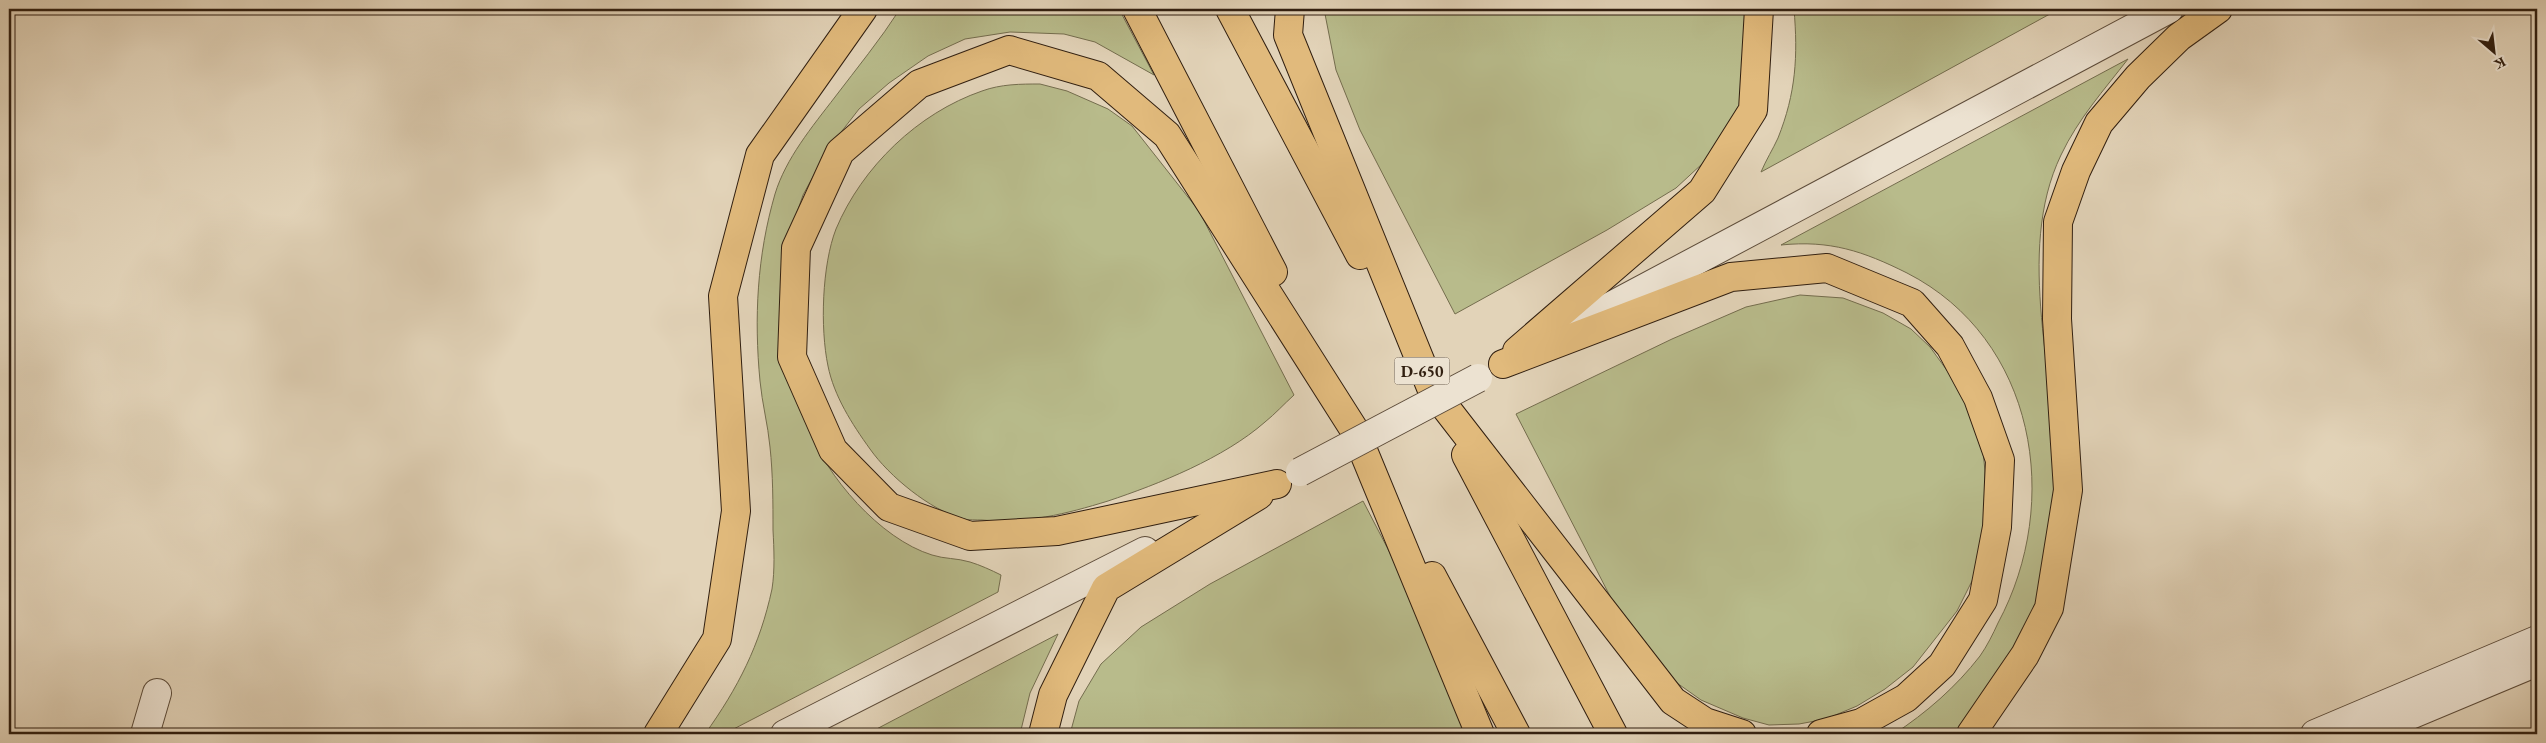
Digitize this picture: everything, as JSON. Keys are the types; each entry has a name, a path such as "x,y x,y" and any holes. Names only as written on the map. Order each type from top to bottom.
{"highway":[{"path":"658,734 717,639 736,511 723,296 760,155 863,9"},
{"path":"1137,9 1355,431 1516,734"},
{"name":"D-650","path":"1230,9 1613,734"},
{"path":"1290,9 1288,35 1432,390 1673,701 1705,722 1742,734"},
{"path":"1503,364 1702,191 1753,110 1759,9"},
{"path":"1971,734 2026,655 2049,608 2068,490 2057,319 2058,222 2076,171 2099,122 2138,77 2165,50 2179,37 2218,9"},
{"path":"1289,478 1057,531 970,536 889,507 833,450 792,357 796,248 840,152 919,84 1009,50 1098,76 1167,135 1355,431 1480,734"},
{"path":"1503,364 1732,277 1827,268 1912,303 1950,346 1978,398 2000,460 1997,527 1983,600 1942,665 1906,698 1861,723 1821,734"},
{"path":"1043,734 1053,695 1106,588 1289,478"}],"street":[{"path":"785,734 1289,478 2169,9"},
{"path":"2315,734 2537,640"},
{"path":"2365,734 2537,662"},
{"path":"145,734 157,693"}],"green space":[{"path":"900,9 1119,9 1154,75 1095,42 1064,34 1010,32 965,39 928,56 889,83 859,109 828,149 803,195 791,230 808,427 816,446 841,485 875,520 893,535 912,547 932,555 970,562 1001,575 998,592 724,734 705,734 738,683 761,629 773,582 772,468 760,381 757,310 764,241 775,194 786,168 800,143"},
{"path":"1324,9 1747,9 1753,40 1738,114 1716,151 1676,188 1607,230 1455,314 1360,130 1336,70"},
{"path":"1794,9 2059,9 1761,172 1778,138 1789,105 1796,43"},
{"path":"2128,59 2075,129 2061,155 2047,193 2041,233 2039,275 2056,444 2058,484 2038,602 2020,643 1990,690 1957,734 1894,734 1918,717 1951,689 1983,652 1998,623 2018,576 2029,527 2032,476 2025,427 2010,381 1985,339 1951,302 1907,273 1861,253 1815,244 1781,245"},
{"path":"1018,84 1040,84 1067,91 1108,109 1132,126 1199,211 1294,395 1249,435 1230,447 1190,469 1148,487 1092,506 1046,517 1014,521 963,519 937,508 899,481 870,449 844,409 831,377 825,351 823,315 828,260 836,229 847,206 861,184 895,145 915,128 936,113 982,91"},
{"path":"1800,295 1843,298 1883,313 1911,329 1930,347 1951,376 1971,410 1982,442 1985,471 1985,502 1982,550 1973,579 1957,611 1913,667 1885,689 1857,706 1826,719 1799,724 1769,725 1743,718 1701,700 1677,683 1611,598 1516,414 1672,339 1746,307"},
{"path":"1363,501 1458,684 1472,734 1070,734 1079,701 1101,664 1141,627 1210,584"},
{"path":"1058,634 1030,693 1020,734 867,734"}]}
